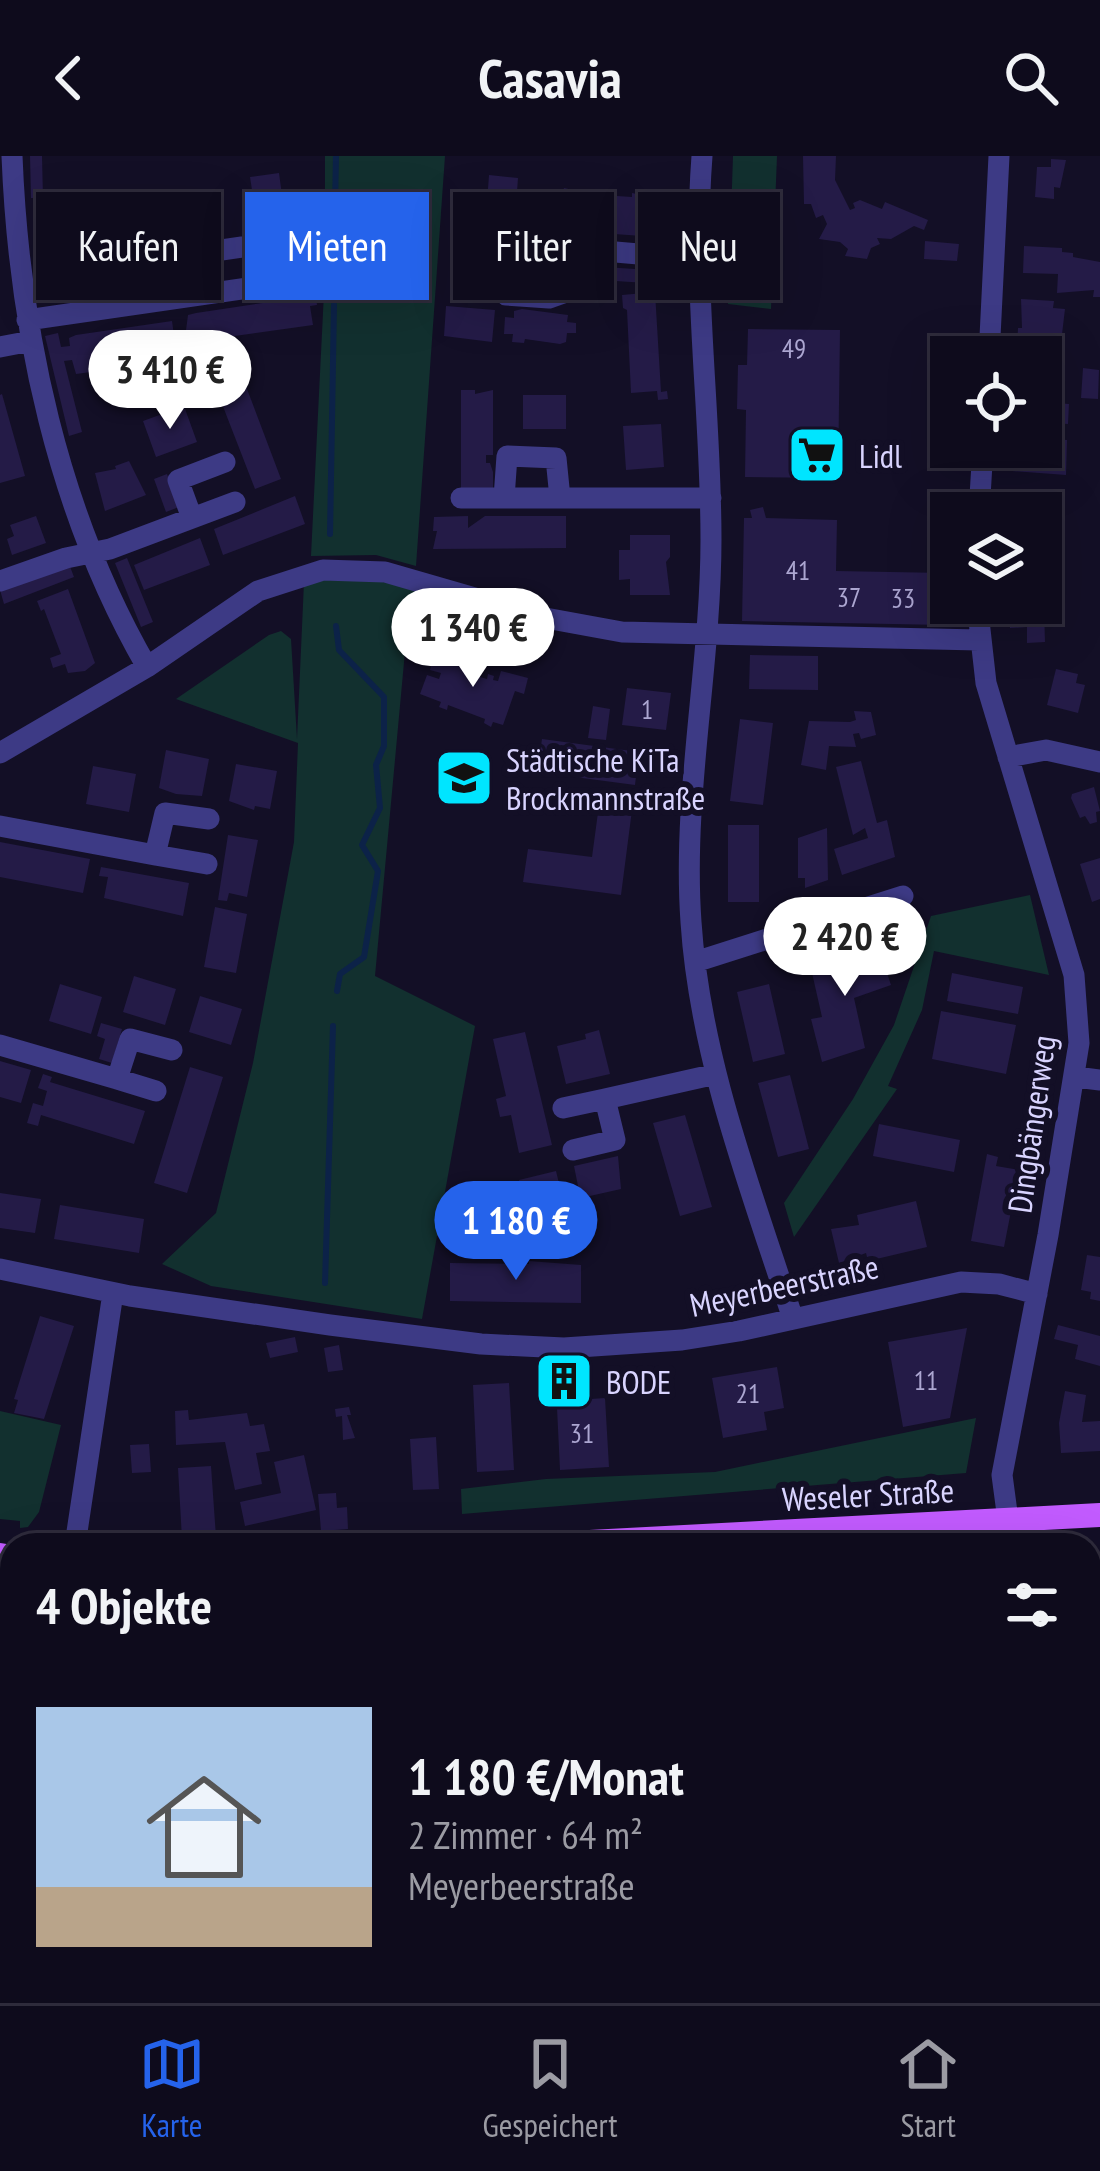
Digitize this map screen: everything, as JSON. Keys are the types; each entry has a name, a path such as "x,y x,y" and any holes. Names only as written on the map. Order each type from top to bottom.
{"main road":[{"name":"Weseler Straße","path":"791,1533 1100,1515"}],"street":[{"path":"12,156 28,331 57,448 126,632 147,667"},
{"path":"701,192 703,156"},
{"path":"990,336 999,156"},
{"path":"221,251 242,248"},
{"path":"0,347 28,331 175,300"},
{"path":"699,300 711,498 709,634 691,861 695,962 716,1074 794,1319"},
{"path":"503,498 507,456 556,458 560,498"},
{"path":"192,518 178,480 225,462"},
{"path":"461,498 711,498"},
{"path":"0,581 236,502"},
{"path":"0,753 147,667 258,591 336,568 385,572 595,629 979,640"},
{"name":"Dingbängerweg","path":"978,624 986,683 1074,975 1079,1043 1002,1474 1008,1520"},
{"path":"1008,757 1046,749 1100,762"},
{"path":"155,855 166,813 209,819"},
{"path":"0,826 207,864"},
{"path":"695,962 904,896"},
{"path":"117,1079 130,1039 172,1050"},
{"path":"0,1045 156,1091"},
{"path":"563,1108 716,1074"},
{"path":"1076,1077 1100,1080"},
{"path":"573,1150 615,1141 605,1099"},
{"name":"Meyerbeerstraße","path":"0,1269 112,1293 388,1333 564,1348 682,1340 962,1282 999,1284 1037,1294"},
{"path":"77,1533 112,1293"}],"green space":[{"path":"325,156 445,156 416,566 376,555 311,556 324,300 429,300 429,192 325,192"},
{"path":"733,156 777,156 776,192 732,192"},
{"path":"728,300 771,300 771,309 728,304"},
{"path":"345,577 423,593 407,630 375,976 475,1026 422,1319 211,1286 162,1264 216,1213 253,1063 294,842 298,743 176,699 281,631 291,639 297,739 304,582"},
{"path":"1030,895 1049,975 934,951 922,1010 888,1086 897,1089 794,1237 784,1203 853,1099 894,1025 931,916"},
{"path":"0,1411 61,1425 39,1512 28,1527 0,1519"},
{"path":"976,1418 966,1473 462,1514 461,1489 546,1479 715,1472"}],"building":[{"path":"30,156 42,156 43,192 31,198"},
{"path":"803,156 836,156 835,180 850,210 860,200 882,209 885,202 928,220 924,230 914,226 891,239 877,238 880,244 871,248 867,259 845,256 848,249 840,242 819,239 827,224 823,215 816,218 811,204 804,204"},
{"path":"1051,159 1066,160 1060,188 1054,187 1054,199 1035,197 1037,167 1051,167"},
{"path":"279,173 282,192 252,192 250,177"},
{"path":"489,175 518,178 517,192 488,192"},
{"path":"632,193 638,194 638,236 614,234 617,196 632,197"},
{"path":"925,241 959,244 957,261 924,259"},
{"path":"1024,246 1062,248 1073,257 1100,262 1100,297 1093,297 1094,290 1057,293 1058,274 1023,273"},
{"path":"614,268 638,269 638,282 614,281"},
{"path":"638,294 638,300 655,300 661,392 667,391 668,399 658,400 657,391 631,393 627,310 622,295"},
{"path":"1021,299 1054,301 1053,308 1065,309 1062,336 1018,336 1022,328"},
{"path":"284,300 316,300 317,305 310,306 313,325 192,342 191,337 185,338 188,315"},
{"path":"446,306 495,310 492,342 444,336"},
{"path":"514,311 568,315 567,322 576,323 576,333 567,333 566,342 560,344 512,342 513,334 504,334 505,317 514,318"},
{"path":"172,321 176,350 90,362 91,372 76,374 72,360 64,361 82,432 69,436 45,336 58,333 61,347 70,346 69,338 76,335"},
{"path":"748,329 840,330 838,478 745,477 746,410 737,409 738,365 747,365"},
{"path":"1083,368 1099,370 1098,399 1081,398"},
{"path":"244,381 281,479 255,489 217,391"},
{"path":"461,390 475,390 475,394 493,390 493,455 486,455 486,463 493,472 493,491 461,491"},
{"path":"0,395 25,476 0,483"},
{"path":"523,395 566,395 566,429 523,429"},
{"path":"1062,404 1069,404 1068,424 1062,424"},
{"path":"184,406 197,442 156,457 143,421"},
{"path":"661,424 664,467 626,470 623,426"},
{"path":"1062,440 1067,440 1066,475 1012,471 1062,468"},
{"path":"129,461 146,495 105,511 95,473"},
{"path":"167,474 179,507 166,512 154,479"},
{"path":"295,496 305,524 223,555 214,529"},
{"path":"763,507 766,518 837,520 836,571 930,573 930,624 944,625 742,621 744,518 752,518 750,510"},
{"path":"36,516 46,543 12,555 7,539 14,536 10,525"},
{"path":"468,516 468,528 485,516 566,516 566,548 433,549 434,517"},
{"path":"630,535 670,535 666,562 670,595 630,595 630,579 619,580 619,550 630,550"},
{"path":"200,538 210,565 144,590 134,565"},
{"path":"127,558 153,622 141,627 115,563"},
{"path":"69,564 74,577 4,604 0,590"},
{"path":"68,589 95,663 85,671 68,673 65,664 53,668 50,658 61,654 37,601"},
{"path":"1010,624 1044,624 1045,642 1027,643 1027,627 1010,628"},
{"path":"433,655 483,667 480,677 487,679 488,674 498,681 501,671 528,678 524,694 515,691 503,725 493,722 491,727 485,719 448,705 447,710 439,707 441,702 420,694 427,675 439,679 441,673 430,670"},
{"path":"750,655 818,656 818,690 749,689"},
{"path":"1056,669 1078,674 1076,683 1085,685 1078,713 1047,705"},
{"path":"627,688 671,693 666,730 622,725"},
{"path":"593,706 610,709 606,740 588,738"},
{"path":"854,711 871,712 876,735 861,739 859,733 853,734 856,747 829,746 826,770 801,765 809,721 850,722 856,720"},
{"path":"740,719 773,723 763,805 730,801"},
{"path":"542,739 639,752 635,785 537,772"},
{"path":"166,750 209,759 202,796 159,788"},
{"path":"861,761 877,823 887,820 895,857 842,875 834,849 868,838 865,828 853,835 836,767"},
{"path":"236,764 277,771 270,809 255,806 254,810 229,801"},
{"path":"93,766 136,774 129,812 86,804"},
{"path":"1094,787 1100,811 1097,822 1090,824 1085,816 1080,818 1071,798"},
{"path":"599,805 632,810 621,895 523,882 528,849 592,857"},
{"path":"728,825 759,825 759,902 728,902"},
{"path":"827,828 828,880 805,888 805,878 798,878 798,838"},
{"path":"228,835 258,840 247,897 229,893 227,901 218,900"},
{"path":"0,842 90,859 83,893 0,877"},
{"path":"1100,858 1100,899 1092,902 1080,864"},
{"path":"101,867 189,883 183,916 104,898 108,877 99,876"},
{"path":"215,907 247,914 236,973 204,967"},
{"path":"877,943 891,985 854,998 865,1048 822,1062 811,1019 822,1017 810,964 829,960 830,964"},
{"path":"952,973 1023,987 1018,1014 947,1001"},
{"path":"134,976 176,989 165,1025 123,1012"},
{"path":"60,984 102,997 91,1034 49,1021"},
{"path":"769,984 785,1054 753,1062 737,992"},
{"path":"200,996 242,1009 231,1045 189,1032"},
{"path":"941,1011 1016,1025 1006,1074 932,1059"},
{"path":"101,1023 122,1029 112,1063 99,1059 105,1039 97,1036"},
{"path":"599,1030 610,1074 566,1084 557,1046 586,1039 585,1034"},
{"path":"525,1032 552,1145 519,1153 511,1115 500,1117 496,1099 506,1096 493,1039"},
{"path":"0,1061 31,1070 21,1103 0,1097"},
{"path":"190,1067 223,1077 187,1193 154,1183"},
{"path":"43,1074 52,1077 50,1082 145,1111 134,1144 41,1115 38,1126 27,1123 33,1103 43,1106 47,1091 38,1088"},
{"path":"790,1075 809,1149 778,1157 758,1083"},
{"path":"685,1115 712,1207 680,1216 653,1123"},
{"path":"879,1124 960,1140 954,1172 873,1156"},
{"path":"987,1154 998,1157 996,1166 1019,1170 1004,1247 971,1241"},
{"path":"618,1156 621,1189 581,1198 584,1212 576,1214 570,1188 578,1186 574,1166"},
{"path":"556,1171 564,1204 527,1212 519,1180"},
{"path":"502,1183 508,1211 516,1209 518,1217 510,1218 508,1213 469,1224 461,1192"},
{"path":"0,1193 41,1199 35,1233 0,1228"},
{"path":"916,1201 927,1247 868,1261 866,1253 839,1263 831,1229 859,1225 857,1215"},
{"path":"60,1205 144,1219 139,1253 54,1239"},
{"path":"1087,1255 1100,1257 1100,1301 1081,1290"},
{"path":"450,1263 581,1265 581,1303 450,1301"},
{"path":"40,1316 74,1326 44,1419 14,1413 18,1400 14,1399"},
{"path":"1058,1325 1100,1336 1100,1366 1075,1359 1078,1345 1054,1339"},
{"path":"967,1328 950,1418 903,1427 888,1342"},
{"path":"295,1337 298,1352 270,1358 266,1343"},
{"path":"339,1345 343,1370 328,1372 324,1348"},
{"path":"777,1367 784,1408 764,1412 767,1430 723,1438 712,1378"},
{"path":"509,1383 514,1470 477,1472 473,1385"},
{"path":"590,1385 591,1399 605,1398 609,1467 560,1470 556,1387"},
{"path":"1065,1391 1086,1395 1082,1422 1100,1421 1100,1451 1061,1453 1059,1423"},
{"path":"349,1407 355,1438 343,1440 342,1416 336,1417 335,1409"},
{"path":"188,1410 189,1420 247,1413 250,1426 264,1424 270,1451 256,1453 262,1484 235,1490 225,1442 176,1445 175,1411"},
{"path":"436,1437 439,1489 413,1490 410,1439"},
{"path":"149,1444 151,1472 132,1473 130,1445"},
{"path":"304,1455 316,1510 245,1526 240,1502 281,1493 274,1462"},
{"path":"211,1466 216,1533 182,1533 178,1468"},
{"path":"336,1493 337,1508 347,1507 348,1529 321,1531 318,1494"}],"waterway":[{"path":"335,192 336,156"},
{"path":"330,534 334,305"},
{"path":"336,626 339,650 384,697 384,746 376,765 380,808 362,845 378,871 364,957 340,974 337,991"},
{"path":"325,1283 333,1026"}],"place":[{"name":"Lidl","path":"817,455"},
{"name":"Städtische KiTa Brockmannstraße","path":"464,778"},
{"name":"BODE","path":"564,1381"}]}
